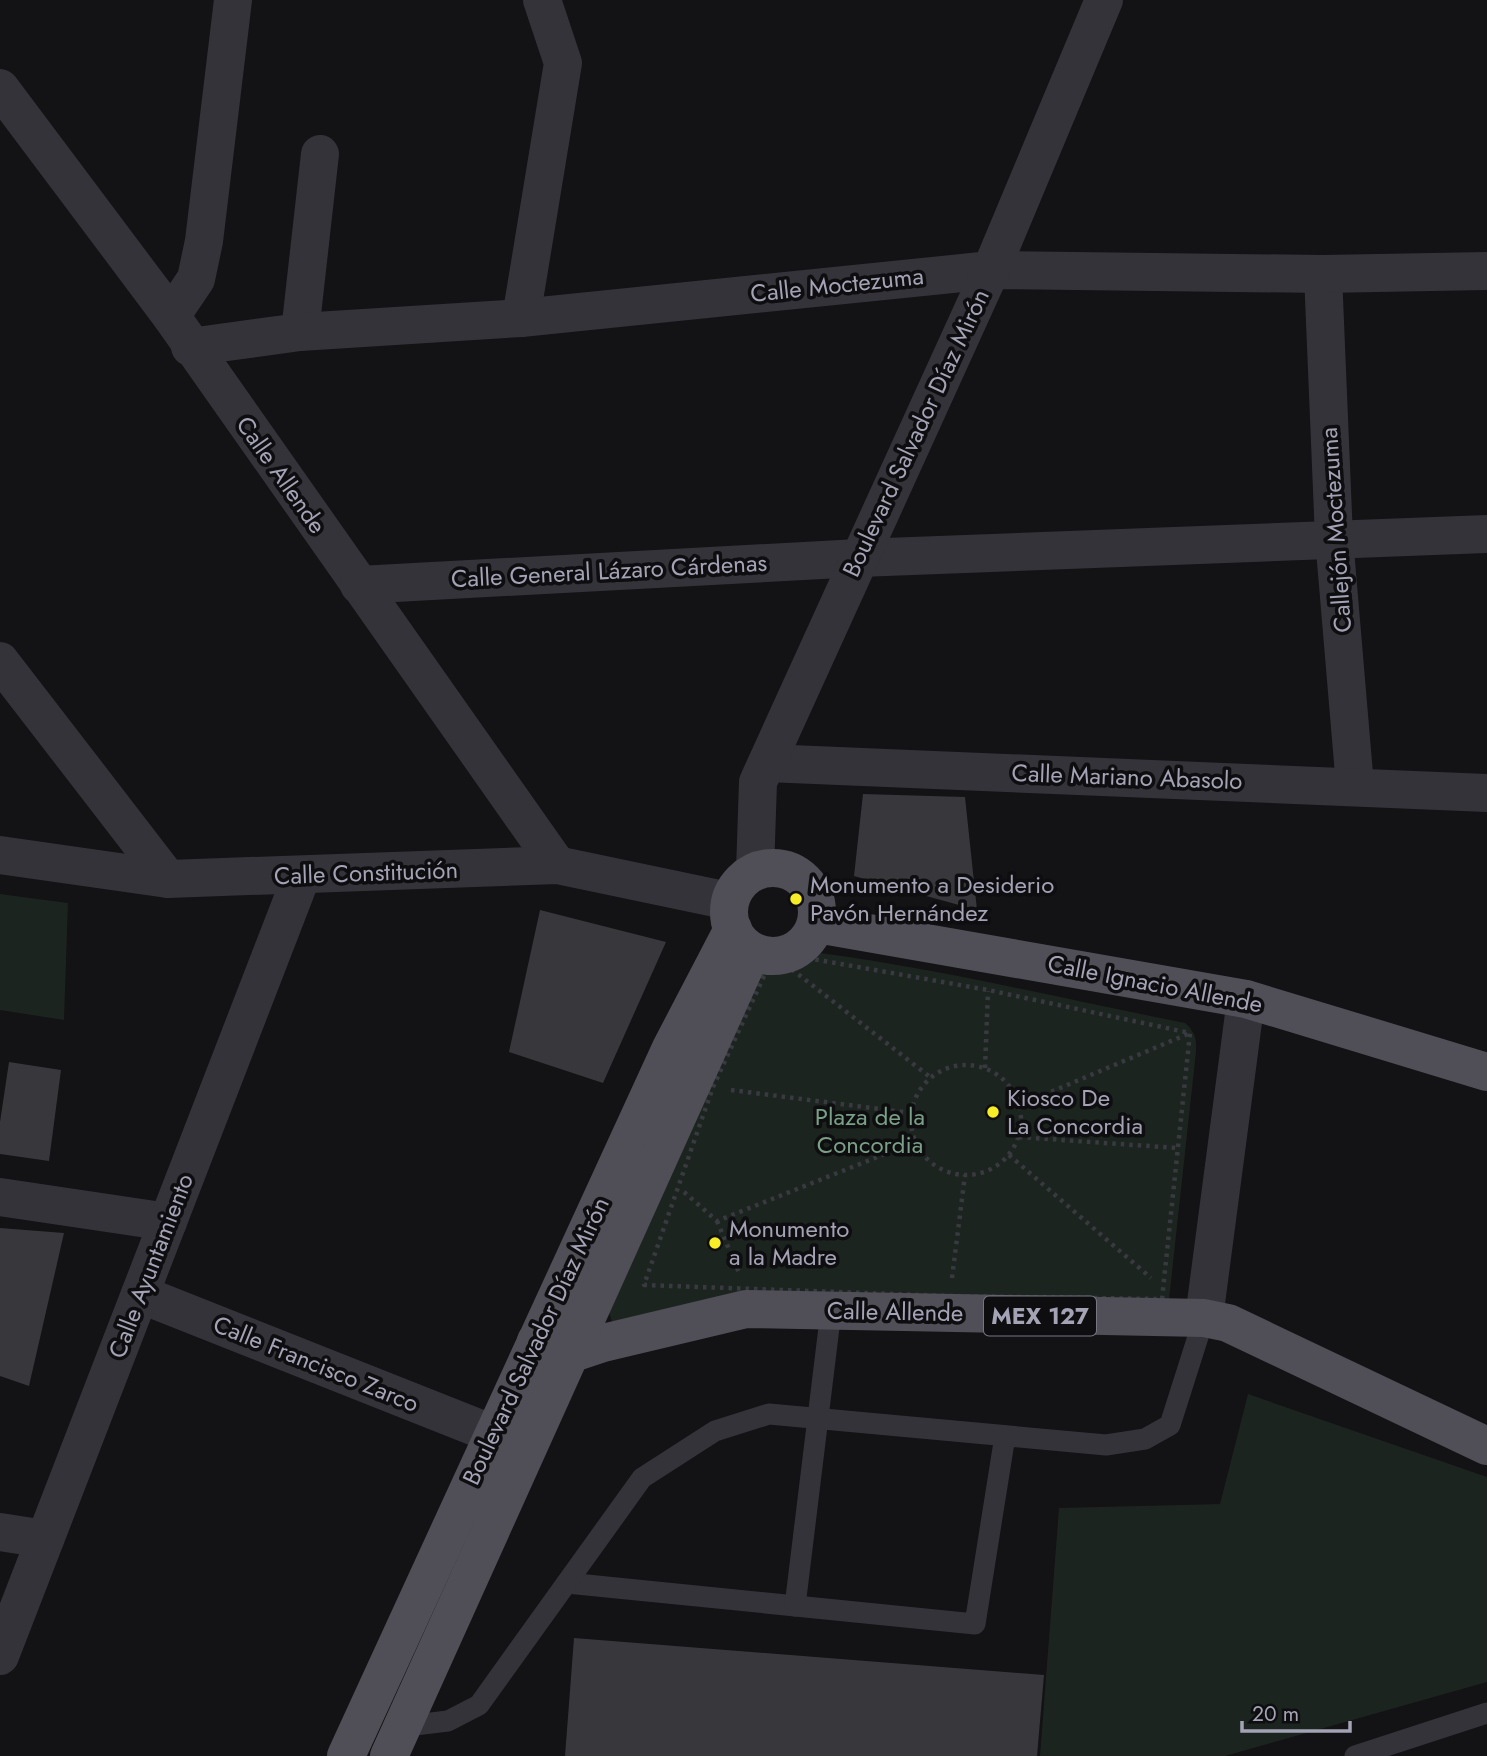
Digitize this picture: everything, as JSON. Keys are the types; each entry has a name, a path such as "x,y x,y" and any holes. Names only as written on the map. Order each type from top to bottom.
{"main road":[{"path":"755,871 769,867 798,874 816,897 768,936"},
{"name":"Boulevard Salvador Díaz Mirón","path":"394,1742 553,1347 768,936 743,879 755,871"},
{"name":"Calle Ignacio Allende","path":"768,936 1246,999 1487,1072"},
{"name":"Calle Allende","path":"553,1347 603,1343 746,1309 1204,1318 1228,1323 1487,1446"},
{"name":"Boulevard Salvador Díaz Mirón","path":"346,1756 493,1434 553,1347"}],"street":[{"path":"180,331 197,279 204,241 233,0"},
{"path":"521,318 563,63 542,0"},
{"name":"Boulevard Salvador Díaz Mirón","path":"755,871 758,782 991,270 1104,0"},
{"name":"Calle Allende","path":"0,88 180,331 557,865"},
{"path":"300,332 320,154"},
{"name":"Calle Moctezuma","path":"180,331 300,332 521,318 991,270 1323,274 1487,271"},
{"name":"Callejón Moctezuma","path":"1323,274 1334,538 1355,786"},
{"path":"859,558 1487,534"},
{"name":"Calle General Lázaro Cárdenas","path":"359,585 859,558"},
{"path":"0,661 168,879"},
{"name":"Calle Mariano Abasolo","path":"766,763 1487,793"},
{"name":"Calle Constitución","path":"0,855 168,879 557,865 768,936"},
{"name":"Calle Ayuntamiento","path":"0,1656 302,875"},
{"path":"1204,1318 1246,999"},
{"path":"0,1197 168,1222"},
{"name":"Calle Francisco Zarco","path":"140,1294 493,1434"},
{"path":"0,1532 45,1539"}],"lane":[{"path":"795,1606 820,1419 831,1311"},
{"path":"364,1714 394,1742 448,1721 479,1705 642,1478 715,1431 769,1414 1106,1445 1145,1438 1170,1425 1204,1318"},
{"path":"566,1583 975,1625 1005,1436"},
{"path":"1355,1756 1487,1713"}],"path":[{"path":"768,936 807,957 988,990 1190,1033"},
{"path":"768,936 930,1077"},
{"path":"768,936 764,976 713,1087 644,1285 949,1296 1162,1299 1190,1033"},
{"path":"985,1068 988,990"},
{"path":"1020,1105 1190,1033 1246,999"},
{"path":"957,1065 985,1068 1001,1077 1013,1089 1020,1105 1022,1121 1019,1137 1009,1155 981,1173 949,1173 935,1166 915,1142 911,1113 914,1099 930,1077 957,1065"},
{"path":"713,1087 911,1113"},
{"path":"1019,1137 1177,1148"},
{"path":"716,1221 915,1142"},
{"path":"1009,1155 1163,1289 1204,1318"},
{"path":"949,1296 965,1175"},
{"path":"677,1186 716,1221 747,1289"}],"green space":[{"path":"0,894 68,903 64,1020 0,1010"},
{"name":"Plaza de la Concordia","path":"788,949 938,972 1185,1023 1196,1040 1196,1050 1169,1300 731,1294 612,1322 609,1312 770,954"},
{"path":"1248,1394 1487,1477 1487,1682 1225,1756 1040,1756 1059,1508 1220,1504"}],"building":[{"path":"863,794 965,797 977,910 854,876"},
{"path":"540,910 666,942 603,1083 509,1052"},
{"path":"9,1062 61,1070 49,1161 0,1154 0,1122"},
{"path":"0,1228 64,1233 29,1386 0,1376"},
{"path":"574,1638 1044,1675 1037,1756 565,1756"}],"place":[{"name":"Monumento a Desiderio Pavón Hernández","path":"796,899"},
{"name":"Kiosco De La Concordia","path":"993,1112"},
{"name":"Monumento a la Madre","path":"715,1243"}]}
